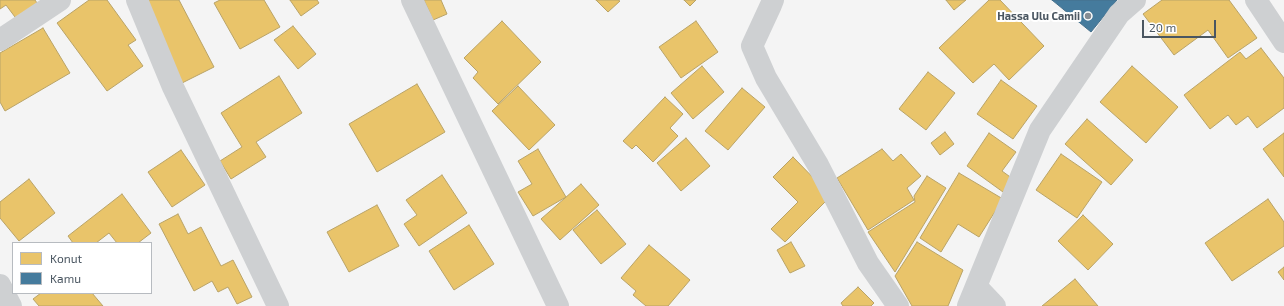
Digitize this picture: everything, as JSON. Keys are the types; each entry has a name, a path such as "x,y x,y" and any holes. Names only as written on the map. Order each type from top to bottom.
{"street":[{"path":"0,40 60,0"},
{"path":"136,0 173,87 278,306"},
{"path":"412,0 558,306"},
{"path":"773,0 752,46 766,78 818,165 868,263 898,306"},
{"path":"995,306 973,297 1040,130 1119,14 1135,0"},
{"path":"1256,0 1284,42"},
{"path":"0,285 10,306"}],"building: Konut":[{"path":"0,0 35,0 39,6 18,21 6,5 0,9"},
{"path":"89,0 107,0 136,40 128,45 143,66 107,91 57,23"},
{"path":"139,0 179,0 214,67 182,83"},
{"path":"220,0 264,0 280,27 240,49 214,3"},
{"path":"290,0 317,0 319,3 301,16"},
{"path":"424,0 441,0 447,14 433,20"},
{"path":"596,0 618,0 620,1 608,12"},
{"path":"684,0 696,0 690,6"},
{"path":"946,0 966,0 954,10"},
{"path":"989,0 1000,0 1044,46 1009,80 994,64 973,83 939,48"},
{"path":"1162,0 1229,0 1257,38 1228,58 1208,30 1174,55 1143,14"},
{"path":"502,21 541,62 498,104 473,78 478,72 464,58"},
{"path":"696,21 718,52 681,78 659,47"},
{"path":"293,26 316,54 298,69 274,40"},
{"path":"43,28 70,73 5,111 0,102 0,53"},
{"path":"1261,48 1284,78 1284,108 1257,128 1248,116 1236,125 1228,115 1210,129 1184,95 1240,52 1246,59"},
{"path":"702,66 724,92 693,119 671,93"},
{"path":"1132,66 1178,107 1146,143 1100,102"},
{"path":"928,72 955,93 926,130 899,109"},
{"path":"279,76 302,113 256,142 266,157 231,179 220,161 242,147 221,113"},
{"path":"1001,80 1037,106 1013,139 977,114"},
{"path":"417,84 445,132 377,172 349,124"},
{"path":"518,86 555,125 529,150 492,111"},
{"path":"742,88 765,107 728,150 705,131"},
{"path":"665,97 683,114 670,128 678,136 653,162 636,145 632,149 623,141"},
{"path":"1087,119 1133,160 1111,185 1065,144"},
{"path":"945,132 954,144 940,155 931,143"},
{"path":"989,133 1016,152 1002,171 1013,179 1003,192 967,166"},
{"path":"1284,133 1284,177 1263,149"},
{"path":"686,138 710,166 681,191 657,163"},
{"path":"538,149 566,197 533,216 518,192 532,184 518,161"},
{"path":"882,149 893,161 901,154 921,176 907,188 914,200 868,230 837,178"},
{"path":"181,150 205,185 172,207 148,172"},
{"path":"1061,154 1102,182 1077,218 1036,190"},
{"path":"793,157 831,196 785,242 771,229 798,202 773,177"},
{"path":"959,173 1003,199 979,237 958,224 941,252 920,238"},
{"path":"442,175 467,213 419,246 404,224 417,215 406,200"},
{"path":"927,176 946,188 895,272 868,232 915,202 914,196"},
{"path":"29,179 55,213 19,241 0,218 0,202"},
{"path":"581,184 599,205 560,240 541,219"},
{"path":"122,194 151,233 139,242 116,242 109,233 97,242 72,242 68,236"},
{"path":"1268,199 1284,222 1284,246 1232,281 1205,243"},
{"path":"377,205 399,246 349,272 327,232"},
{"path":"597,210 626,244 601,264 573,230"},
{"path":"178,214 188,234 201,227 221,266 233,260 252,297 237,304 228,287 218,292 212,281 194,291 159,224"},
{"path":"1083,215 1113,244 1088,270 1058,241"},
{"path":"469,225 494,264 454,290 429,251"},
{"path":"791,242 805,266 790,273 777,250"},
{"path":"917,242 963,270 948,306 912,306 895,276"},
{"path":"649,245 690,280 668,306 646,306 633,295 636,291 621,278"},
{"path":"1284,267 1284,280 1278,272"},
{"path":"1075,279 1098,306 1042,306"},
{"path":"858,287 874,303 871,306 843,306 841,303"},
{"path":"40,294 93,294 103,306 39,306 33,299"}],"building: Kamu":[{"name":"Hassa Ulu Camii","path":"1052,0 1117,0 1091,32"}],"place":[{"name":"Hassa Ulu Camii","path":"1088,16"}]}
